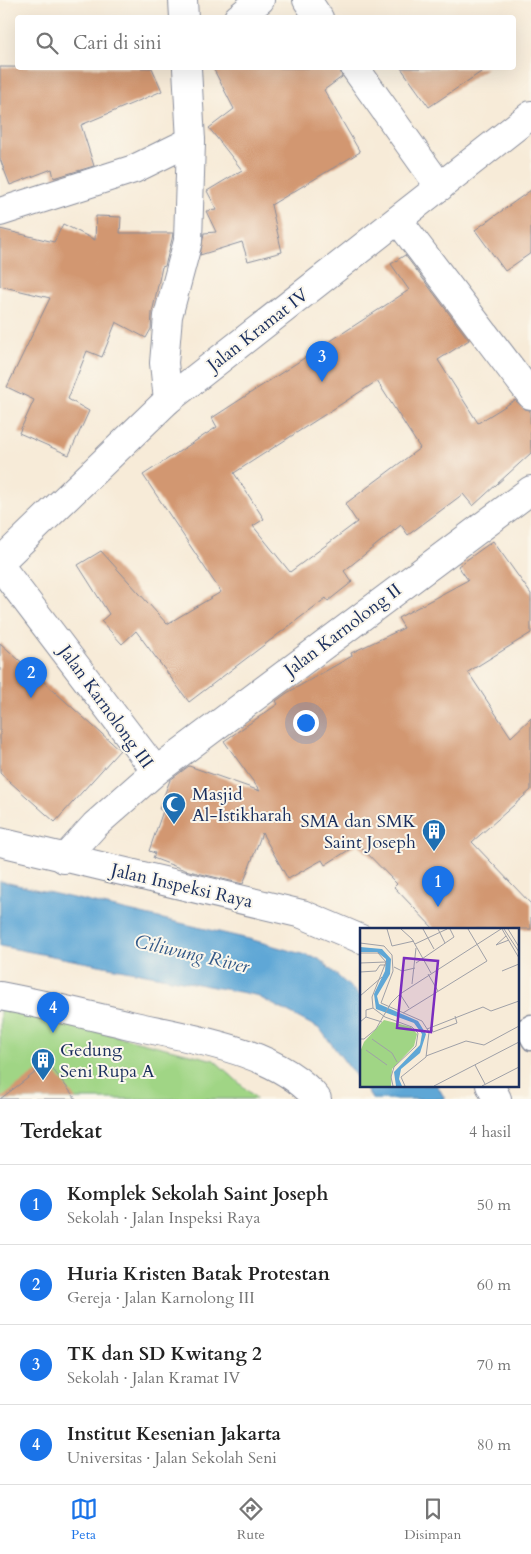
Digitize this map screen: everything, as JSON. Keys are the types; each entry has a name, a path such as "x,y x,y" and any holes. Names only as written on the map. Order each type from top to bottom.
{"street":[{"path":"183,0 184,15"},
{"path":"242,15 260,0"},
{"path":"307,0 317,15"},
{"path":"168,400 164,362 168,316 188,241 191,141 187,70"},
{"path":"356,70 440,187"},
{"name":"Jalan Kramat IV","path":"0,562 168,400 531,115"},
{"path":"0,212 134,169 191,141"},
{"path":"398,220 531,395"},
{"name":"Jalan Karnolong II","path":"156,771 531,490"},
{"name":"Jalan Karnolong III","path":"0,566 156,771 95,825 64,859"},
{"name":"Jalan Inspeksi Raya","path":"0,842 64,859 302,914 360,939"},
{"path":"0,996 234,1050 286,1072 309,1090 317,1099"},
{"path":"490,1086 497,1099"}],"green space":[{"path":"0,1007 214,1060 257,1099 0,1099"}],"water":[{"name":"Ciliwung River","path":"0,881 253,940 319,959 360,996 360,1082 320,1029 255,995 0,946"},
{"path":"364,1086 438,1086 445,1099 372,1099"}],"building":[{"path":"0,67 15,67 15,70 153,70 162,91 81,125 94,166 54,178 52,169 10,185 0,159"},
{"path":"214,70 340,70 342,77 324,90 360,152 271,205 282,252 248,261 242,242 200,255 204,233 216,232 206,211 217,210 207,191 242,170 209,128 234,109"},
{"path":"402,70 484,70 429,107"},
{"path":"531,190 531,253 505,271 475,230"},
{"path":"96,216 121,217 120,233 173,233 165,266 162,267 152,313 151,329 146,338 116,322 102,357 87,351 68,399 89,411 69,455 19,433 34,400 7,387 50,298 0,286 0,229 54,242 63,224 95,240"},
{"path":"405,255 469,340 438,360 478,423 515,400 525,409 530,410 531,453 473,506 463,494 408,535 401,525 344,571 352,582 328,601 326,598 189,702 136,631 122,644 101,621 109,614 78,565 101,551 167,624 221,592 143,475 217,427 212,418 409,290 391,264","holes":["377,381 420,448 345,504 357,522 290,572 253,526 264,519 234,473"]},
{"path":"493,541 531,594 531,633 468,672 511,737 531,718 531,790 472,842 531,904 531,929 433,928 394,887 397,884 358,844 325,865 322,860 288,879 262,833 243,884 185,870 153,858 155,853 149,851 163,811 159,809 170,780 189,766 260,791 224,741 278,704 276,701 287,693 352,656 351,653 404,628 398,618 468,580 458,566"},
{"path":"0,643 120,750 55,822 0,773"},
{"name":"Gedung Seni Rupa A","path":"48,1063 76,1099 0,1099"}],"place":[{"name":"TK dan SD Kwitang 2","path":"322,382"},
{"name":"Huria Kristen Batak Protestan","path":"31,698"},
{"name":"Masjid Al-Istikharah","path":"174,825"},
{"name":"SMA dan SMK Saint Joseph","path":"434,852"},
{"name":"Komplek Sekolah Saint Joseph","path":"438,907"},
{"name":"Institut Kesenian Jakarta","path":"53,1033"},
{"name":"Gedung Seni Rupa A","path":"43,1081"}]}
